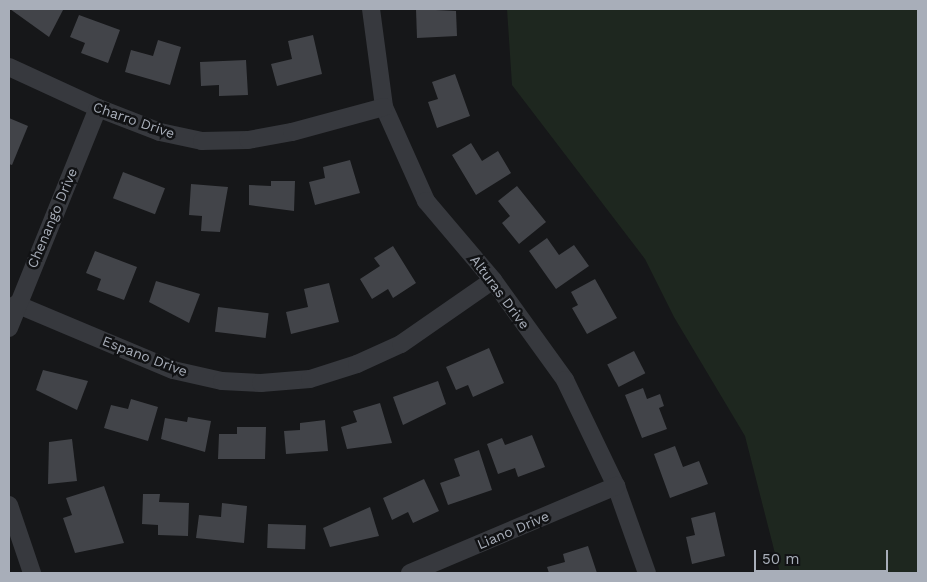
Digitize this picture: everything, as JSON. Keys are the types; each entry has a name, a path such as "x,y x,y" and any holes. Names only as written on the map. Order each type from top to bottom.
{"street":[{"name":"Alturas Drive","path":"372,9 384,107 426,201 493,280 565,380 616,486 646,573"},
{"name":"Charro Drive","path":"9,67 98,108 160,132 202,141 283,134 384,107"},
{"name":"Chenango Drive","path":"9,328 16,304 98,108"},
{"name":"Espano Drive","path":"16,304 173,370 222,381 261,383 310,379 357,364 401,344 493,280"},
{"name":"Liano Drive","path":"410,573 616,486"},
{"path":"9,505 32,573"}],"shaded area":[{"path":"507,9 918,9 918,573 780,573 745,436 674,317 645,259 512,85"}],"building":[{"path":"10,9 62,9 63,10 49,37"},
{"path":"416,9 456,11 457,36 417,38"},
{"path":"79,15 120,30 108,63 81,53 85,43 70,37"},
{"path":"313,35 322,74 277,86 271,64 292,59 288,41"},
{"path":"158,40 181,47 170,85 125,72 131,50 153,56"},
{"path":"246,60 248,95 219,96 219,85 201,86 200,62"},
{"path":"455,74 470,116 437,128 428,102 438,99 432,82"},
{"path":"9,118 28,126 12,165 9,164"},
{"path":"471,143 482,161 498,151 511,173 476,195 452,155"},
{"path":"350,160 360,193 315,205 309,182 325,178 323,167"},
{"path":"123,172 165,188 155,214 113,198"},
{"path":"271,181 295,181 294,211 249,205 249,185 271,186"},
{"path":"191,184 228,187 220,232 201,231 202,216 189,215"},
{"path":"517,186 546,222 519,244 502,223 510,216 498,201"},
{"path":"547,238 559,255 574,245 589,266 556,289 529,251"},
{"path":"393,246 416,283 393,298 388,289 372,299 360,279 380,266 374,258"},
{"path":"95,251 137,267 124,300 97,290 101,279 86,273"},
{"path":"595,279 617,318 587,334 572,308 578,305 571,292"},
{"path":"156,281 200,294 189,323 149,302"},
{"path":"329,283 339,322 291,334 286,312 308,307 304,289"},
{"path":"218,307 269,313 266,338 215,332"},
{"path":"489,348 504,383 473,397 468,385 456,390 446,367"},
{"path":"634,351 645,373 619,387 607,365"},
{"path":"43,370 88,381 77,410 36,390"},
{"path":"438,381 446,404 403,425 393,397"},
{"path":"643,388 647,399 660,394 664,406 659,408 667,429 642,438 625,395"},
{"path":"131,399 158,407 148,441 104,428 111,405 128,409"},
{"path":"380,403 392,443 347,449 341,427 357,422 353,411"},
{"path":"188,417 211,421 205,452 161,439 165,418 187,422"},
{"path":"325,420 328,451 286,454 284,431 300,430 300,423"},
{"path":"237,427 266,427 265,459 218,459 219,434 237,434"},
{"path":"532,435 545,467 518,477 515,468 498,474 487,444 502,438 505,445"},
{"path":"72,439 77,481 48,484 49,442"},
{"path":"675,446 683,467 699,461 708,484 670,498 654,454"},
{"path":"479,450 492,490 448,505 440,483 460,476 454,459"},
{"path":"424,479 439,511 413,523 408,512 392,520 383,498"},
{"path":"104,486 124,543 75,553 63,518 72,515 66,498"},
{"path":"143,494 160,494 159,502 189,503 188,536 158,535 158,525 142,524"},
{"path":"222,503 247,506 244,543 196,538 199,515 221,517"},
{"path":"370,507 379,536 330,547 323,528"},
{"path":"715,512 725,556 692,564 686,537 695,535 691,518"},
{"path":"268,524 306,525 305,549 267,548"},
{"path":"588,546 597,573 549,573 547,567 565,562 563,554"}]}
